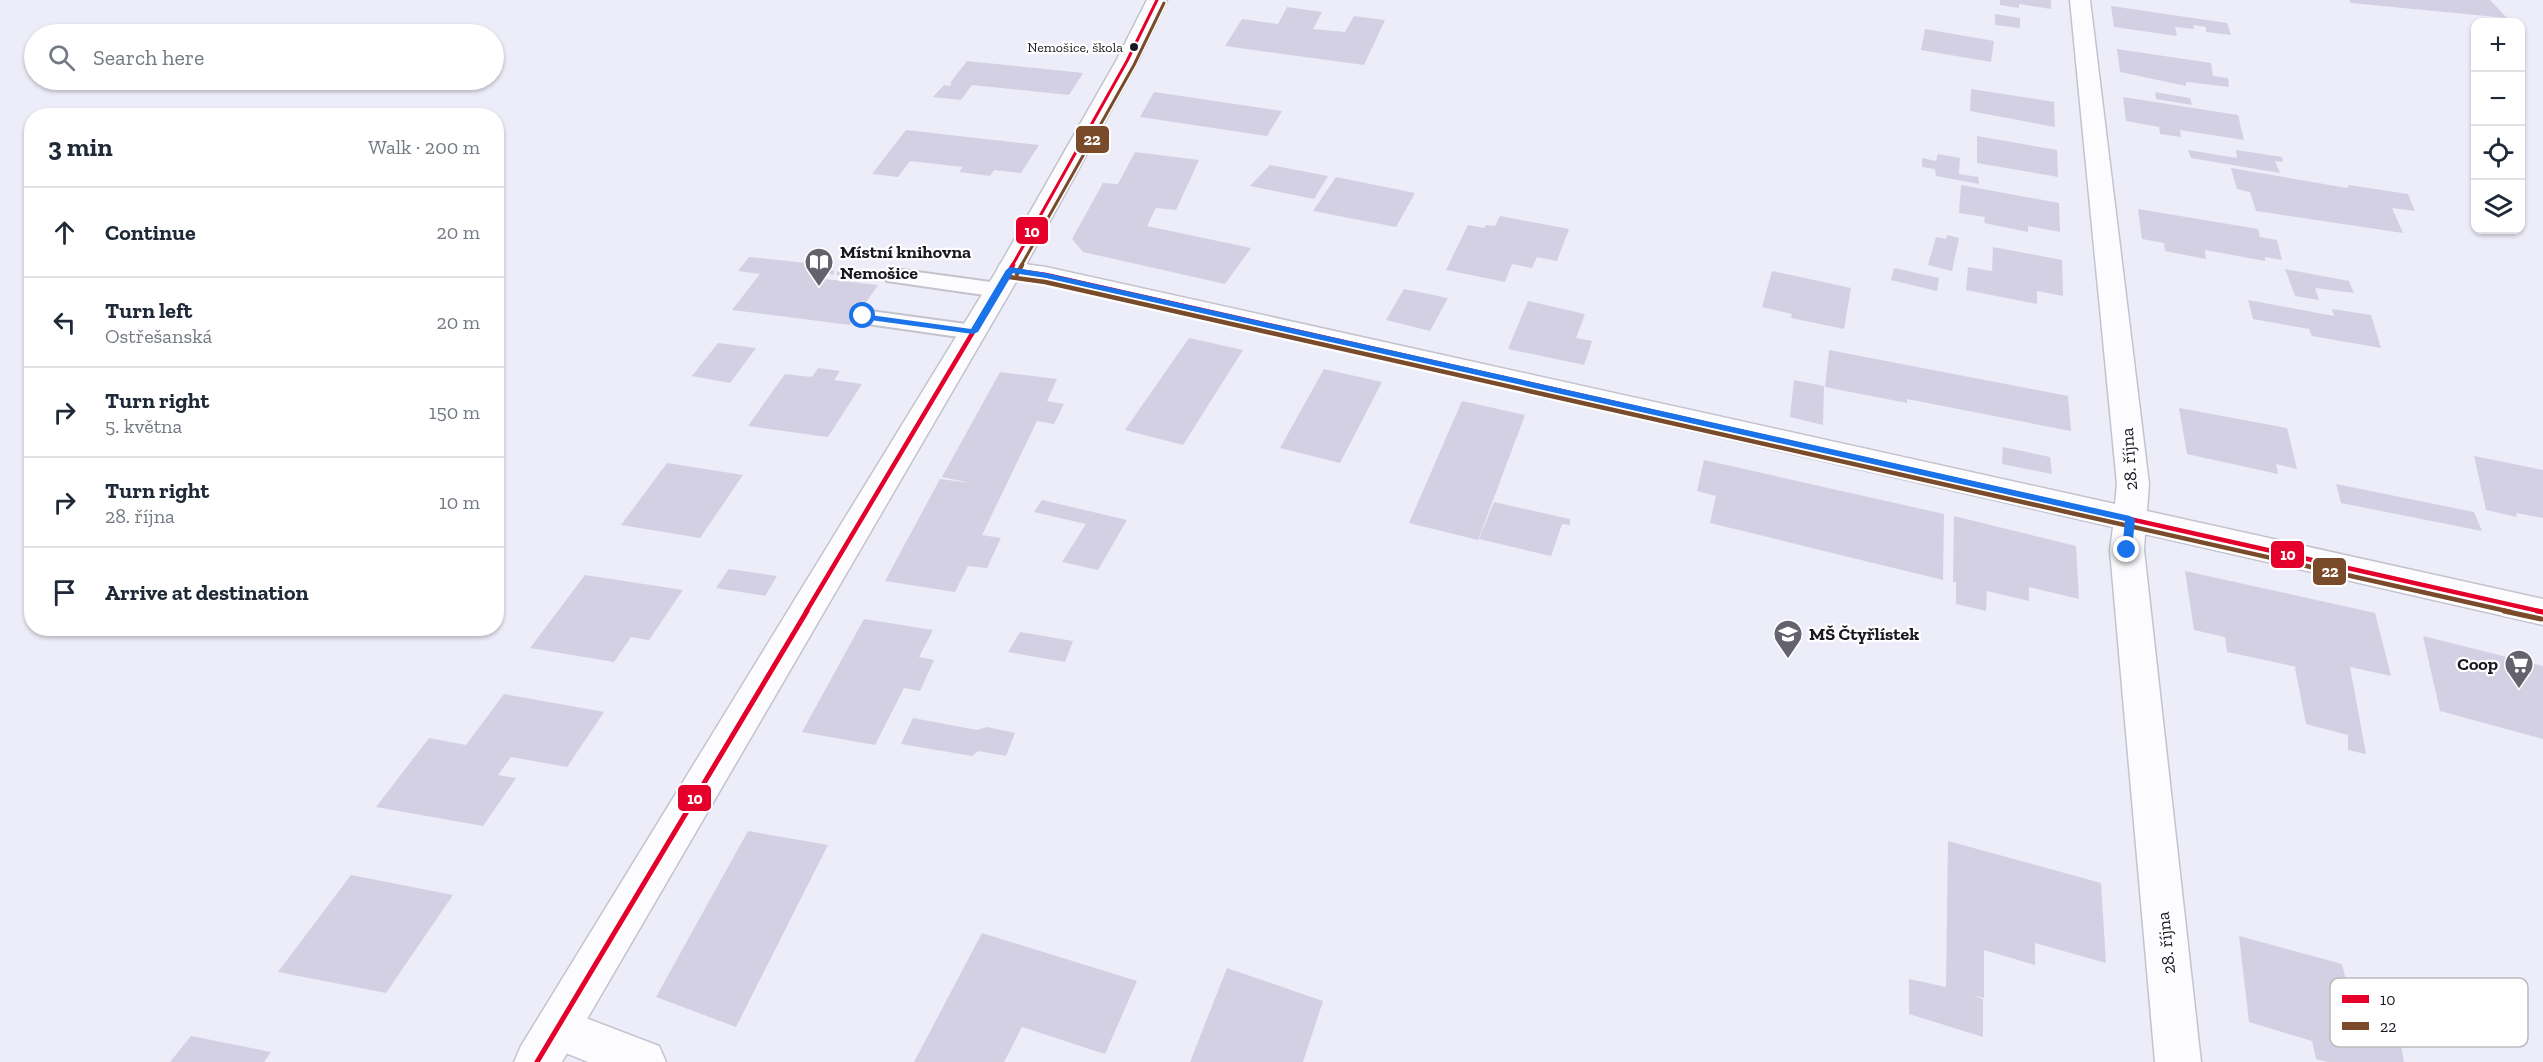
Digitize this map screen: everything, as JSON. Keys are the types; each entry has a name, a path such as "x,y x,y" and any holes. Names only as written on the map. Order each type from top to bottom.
{"street":[{"path":"643,1062 547,1045 1004,280 1127,61 1157,0"},
{"name":"28. října","path":"2080,0 2133,484 2127,550 2178,1062"},
{"path":"1004,280 1046,275 2543,612"}],"lane":[{"path":"895,276 1004,280"},
{"path":"863,316 973,332"}],"building":[{"path":"2000,0 2051,0 2051,9 2019,4 2019,8 2000,5"},
{"path":"2349,0 2490,0 2507,18 2351,3"},
{"path":"2111,6 2227,23 2231,35 2206,32 2206,27 2193,25 2194,29 2175,27 2177,36 2114,27"},
{"path":"1287,7 1322,12 1313,29 1345,32 1354,16 1385,20 1364,65 1225,46 1242,19 1278,24"},
{"path":"1995,14 2020,18 2020,28 1995,25"},
{"path":"1925,29 1994,41 1991,62 1921,50"},
{"path":"2117,49 2211,63 2213,76 2228,78 2229,87 2186,82 2186,86 2120,72"},
{"path":"967,61 1083,73 1069,95 972,85 961,100 933,97 944,85 950,86"},
{"path":"1971,89 2054,102 2055,127 1970,111"},
{"path":"1154,92 1282,111 1267,136 1140,117"},
{"path":"2155,92 2190,98 2192,105 2156,99"},
{"path":"2123,97 2238,115 2244,140 2180,130 2181,137 2160,134 2159,127 2126,121"},
{"path":"906,130 1039,145 1021,173 994,170 990,176 959,172 963,167 910,161 898,177 872,174"},
{"path":"1977,136 2057,150 2058,177 1977,163"},
{"path":"2188,150 2237,158 2236,150 2282,157 2283,162 2275,161 2280,173 2191,158"},
{"path":"1135,152 1199,160 1176,210 1156,208 1147,226 1251,248 1225,284 1083,252 1072,239 1103,183 1118,184"},
{"path":"1938,154 1960,158 1959,174 1978,177 1979,184 1936,176 1935,169 1922,167 1922,158 1936,161"},
{"path":"1270,165 1328,176 1314,199 1250,186"},
{"path":"2231,168 2347,188 2349,185 2408,194 2415,211 2392,208 2403,233 2256,211 2250,192 2237,189"},
{"path":"1336,177 1415,193 1396,227 1313,211"},
{"path":"1961,185 2059,203 2060,232 2028,226 2028,232 1984,223 1985,217 1959,213"},
{"path":"2138,209 2258,229 2260,237 2277,240 2282,260 2265,257 2265,261 2205,250 2206,259 2165,251 2164,243 2142,239"},
{"path":"1500,216 1569,229 1557,261 1537,257 1532,268 1512,264 1505,282 1446,270 1468,225 1484,228 1486,225 1495,226"},
{"path":"1947,235 1959,238 1952,271 1928,265 1936,237 1946,239"},
{"path":"1993,247 2062,260 2063,296 2037,291 2037,304 1966,290 1968,267 1992,271"},
{"path":"749,257 825,265 816,278 878,285 850,325 732,310 760,274 738,271"},
{"path":"1894,268 1939,278 1937,291 1891,280"},
{"path":"2285,269 2349,281 2354,293 2315,288 2319,300 2295,296"},
{"path":"1772,271 1851,288 1844,329 1791,318 1792,314 1762,307"},
{"path":"1404,289 1448,298 1430,331 1386,320"},
{"path":"2248,300 2334,316 2332,309 2371,315 2381,348 2312,336 2309,329 2253,319"},
{"path":"1528,301 1585,314 1576,338 1592,341 1584,365 1508,349"},
{"path":"1189,338 1243,350 1183,445 1125,430"},
{"path":"718,343 756,348 730,383 692,376"},
{"path":"1829,350 2068,396 2071,431 1907,399 1907,403 1825,387"},
{"path":"818,368 840,371 834,380 862,384 828,437 748,426 785,374 812,377"},
{"path":"1324,369 1382,382 1340,463 1280,448"},
{"path":"1000,372 1057,379 1047,401 1064,404 1054,424 1037,421 982,535 1001,538 987,568 968,566 955,592 885,581 940,479 971,483 942,477"},
{"path":"1794,380 1824,386 1823,425 1790,417"},
{"path":"1462,401 1525,415 1478,540 1409,523"},
{"path":"2179,408 2287,428 2297,469 2276,464 2278,474 2187,454"},
{"path":"2003,447 2050,457 2052,474 2002,464"},
{"path":"2474,456 2543,470 2543,518 2516,513 2517,517 2486,510"},
{"path":"1704,460 1944,514 1943,580 1710,523 1716,496 1697,491"},
{"path":"667,463 743,475 700,538 621,525"},
{"path":"2336,484 2474,512 2482,531 2341,503"},
{"path":"1042,500 1127,520 1098,570 1062,562 1086,524 1034,512"},
{"path":"1494,502 1570,519 1570,525 1562,524 1551,556 1479,539"},
{"path":"1954,516 2076,546 2079,599 2029,587 2029,601 1987,591 1986,611 1956,604 1956,582 1953,582"},
{"path":"729,569 777,576 765,596 716,588"},
{"path":"2185,571 2375,613 2391,676 2350,667 2366,754 2348,750 2348,735 2306,724 2295,668 2297,667 2227,652 2225,637 2194,630"},
{"path":"585,575 683,590 649,640 631,637 614,662 530,648"},
{"path":"864,619 933,630 919,657 934,660 920,691 904,688 875,745 802,732"},
{"path":"1020,632 1073,641 1065,662 1008,652"},
{"path":"2423,636 2543,666 2543,739 2440,711"},
{"path":"504,694 604,712 567,767 511,757 498,775 516,778 483,826 376,807 429,738 466,745"},
{"path":"913,718 977,730 987,727 1015,733 1006,756 978,751 972,756 901,744"},
{"path":"748,831 828,845 736,1027 656,997"},
{"path":"1948,841 2101,883 2106,963 2035,943 2035,965 1984,950 1984,998 1972,995 1983,999 1983,1037 1909,1014 1909,979 1946,987"},
{"path":"351,875 453,895 386,993 278,972"},
{"path":"982,933 1137,981 1105,1054 1022,1027 1004,1062 914,1062"},
{"path":"2239,936 2342,964 2345,978 2330,978 2330,1047 2401,1047 2404,1062 2328,1062 2316,1059 2312,1041 2249,1022"},
{"path":"1227,968 1323,1001 1303,1062 1190,1062"},
{"path":"191,1036 271,1052 264,1062 170,1062"}],"transit line":[{"name":"10","path":"537,1062 1010,270 1127,61 1157,0"},
{"name":"22","path":"1017,274 1134,65 1164,3"},
{"name":"10","path":"1010,270 1046,275 2543,612"},
{"name":"22","path":"1009,277 1045,282 2541,619"}],"place":[{"name":"Nemošice, škola","path":"1134,47"},
{"name":"Místní knihovna Nemošice","path":"819,288"},
{"name":"MŠ Čtyřlístek","path":"1788,660"},
{"name":"Coop","path":"2519,690"}],"route":[{"path":"863,316 973,332 1010,270 1046,275 2130,519 2127,550"}]}
